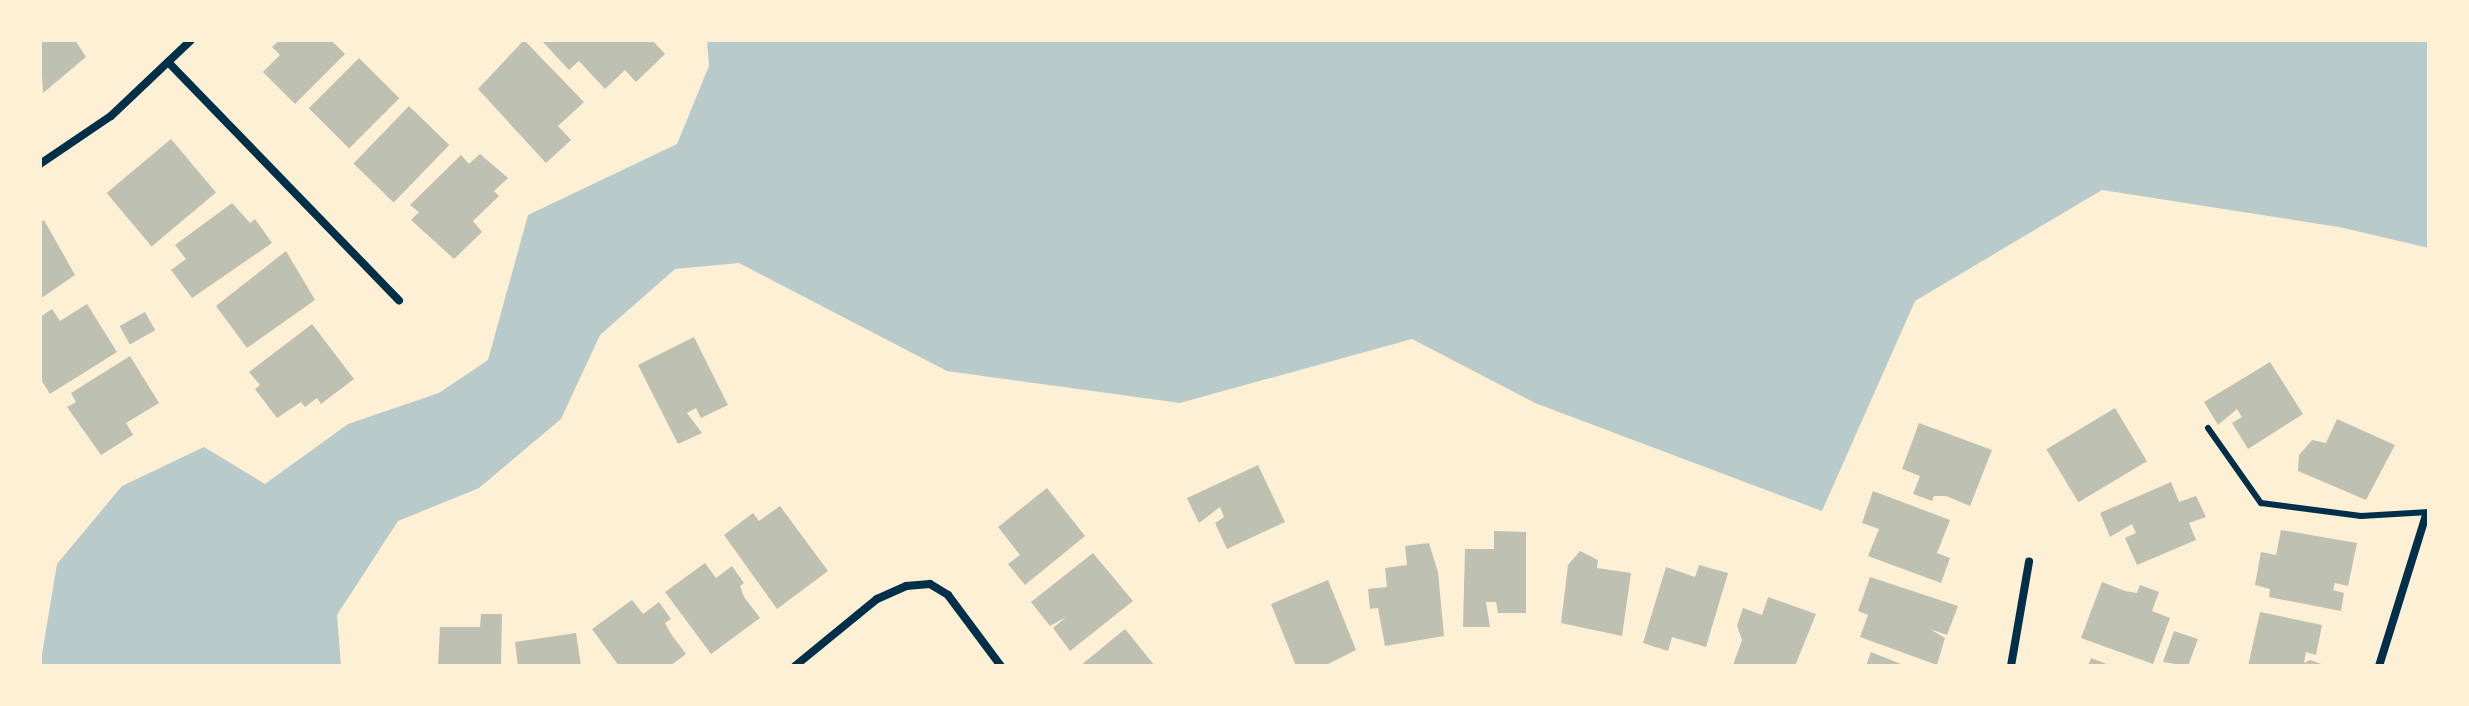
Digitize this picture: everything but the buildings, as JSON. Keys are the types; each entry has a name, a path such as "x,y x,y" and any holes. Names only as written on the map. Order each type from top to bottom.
{"street":[{"path":"40,164 111,116 191,40"},
{"path":"168,62 399,300"},
{"path":"2379,666 2427,513"},
{"path":"2011,666 2029,562"},
{"path":"795,666 877,599 906,586 930,584 948,595 1001,666"}],"lane":[{"path":"2208,428 2261,503 2361,516 2427,513"}],"shaded area":[{"path":"707,40 2429,40 2429,248 2339,227 2102,190 1915,301 1822,511 1535,403 1412,339 1180,403 947,371 739,263 675,269 600,335 561,419 479,488 398,521 337,615 341,666 40,666 57,564 122,486 204,447 265,484 348,424 439,393 488,360 528,215 677,144 709,66"}]}
